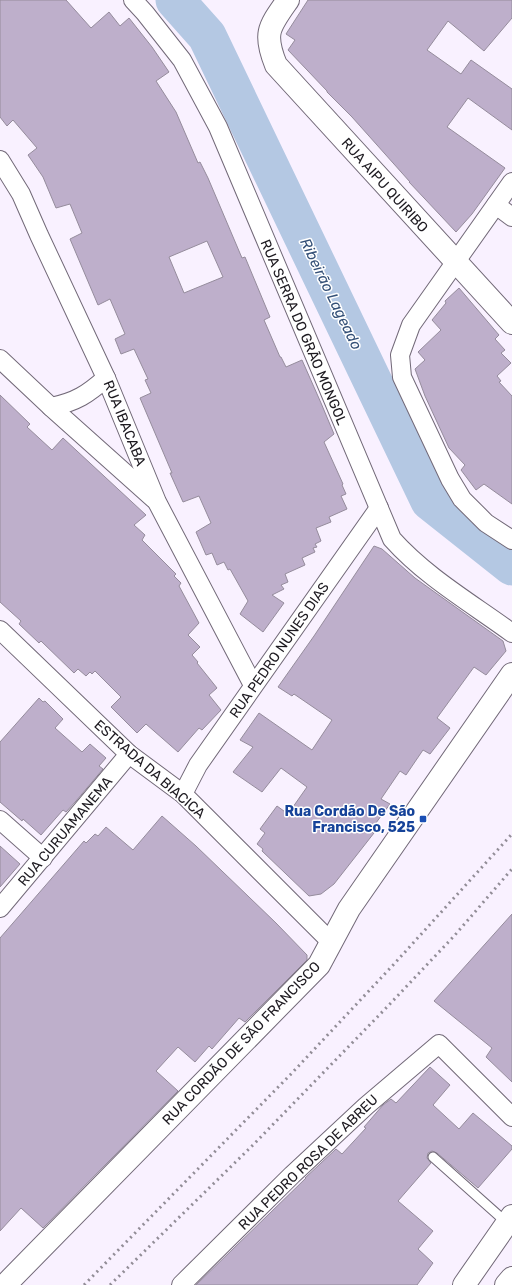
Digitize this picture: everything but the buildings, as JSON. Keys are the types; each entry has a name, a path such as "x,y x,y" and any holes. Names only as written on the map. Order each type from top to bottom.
{"street":[{"name":"RUA SERRA DO GRÃO MONGOL","path":"133,0 182,60 218,127 392,538 407,555 429,574 512,633"},
{"name":"RUA AIPU QUIRIBO","path":"288,0 269,30 271,52 276,65 512,323"},
{"name":"RUA IBACABA","path":"0,160 22,194 39,235 106,378 157,502 253,685"},
{"path":"512,182 411,325 400,355 402,377 450,479 462,499 486,523 512,540"},
{"path":"496,205 512,217"},
{"path":"0,359 157,502"},
{"path":"51,407 68,404 74,401 96,387 106,378"},
{"name":"RUA PEDRO NUNES DIAS","path":"183,794 198,765 379,508"},
{"name":"ESTRADA DA BIACICA","path":"0,630 129,754 183,794 332,943"},
{"name":"RUA CORDÃO DE SÃO FRANCISCO","path":"5,1285 319,965 349,909 512,674"},
{"name":"RUA CURUAMANEMA","path":"0,908 129,754"},
{"path":"0,820 43,858"},
{"name":"RUA PEDRO ROSA DE ABREU","path":"181,1285 292,1175 366,1106 439,1044 512,1117"},
{"path":"464,1285 509,1220"},
{"path":"506,1285 512,1278"}],"lane":[{"path":"433,1157 509,1220"}],"waterway":[{"name":"Ribeirão Lageado","path":"175,0 207,36 430,501 512,566"}],"railway":[{"path":"84,1285 292,1073 395,963 512,834"},
{"path":"110,1285 253,1145 388,1006 455,935 512,869"}],"place":[{"name":"Rua Cordão De São Francisco, 525","path":"423,819"}]}
